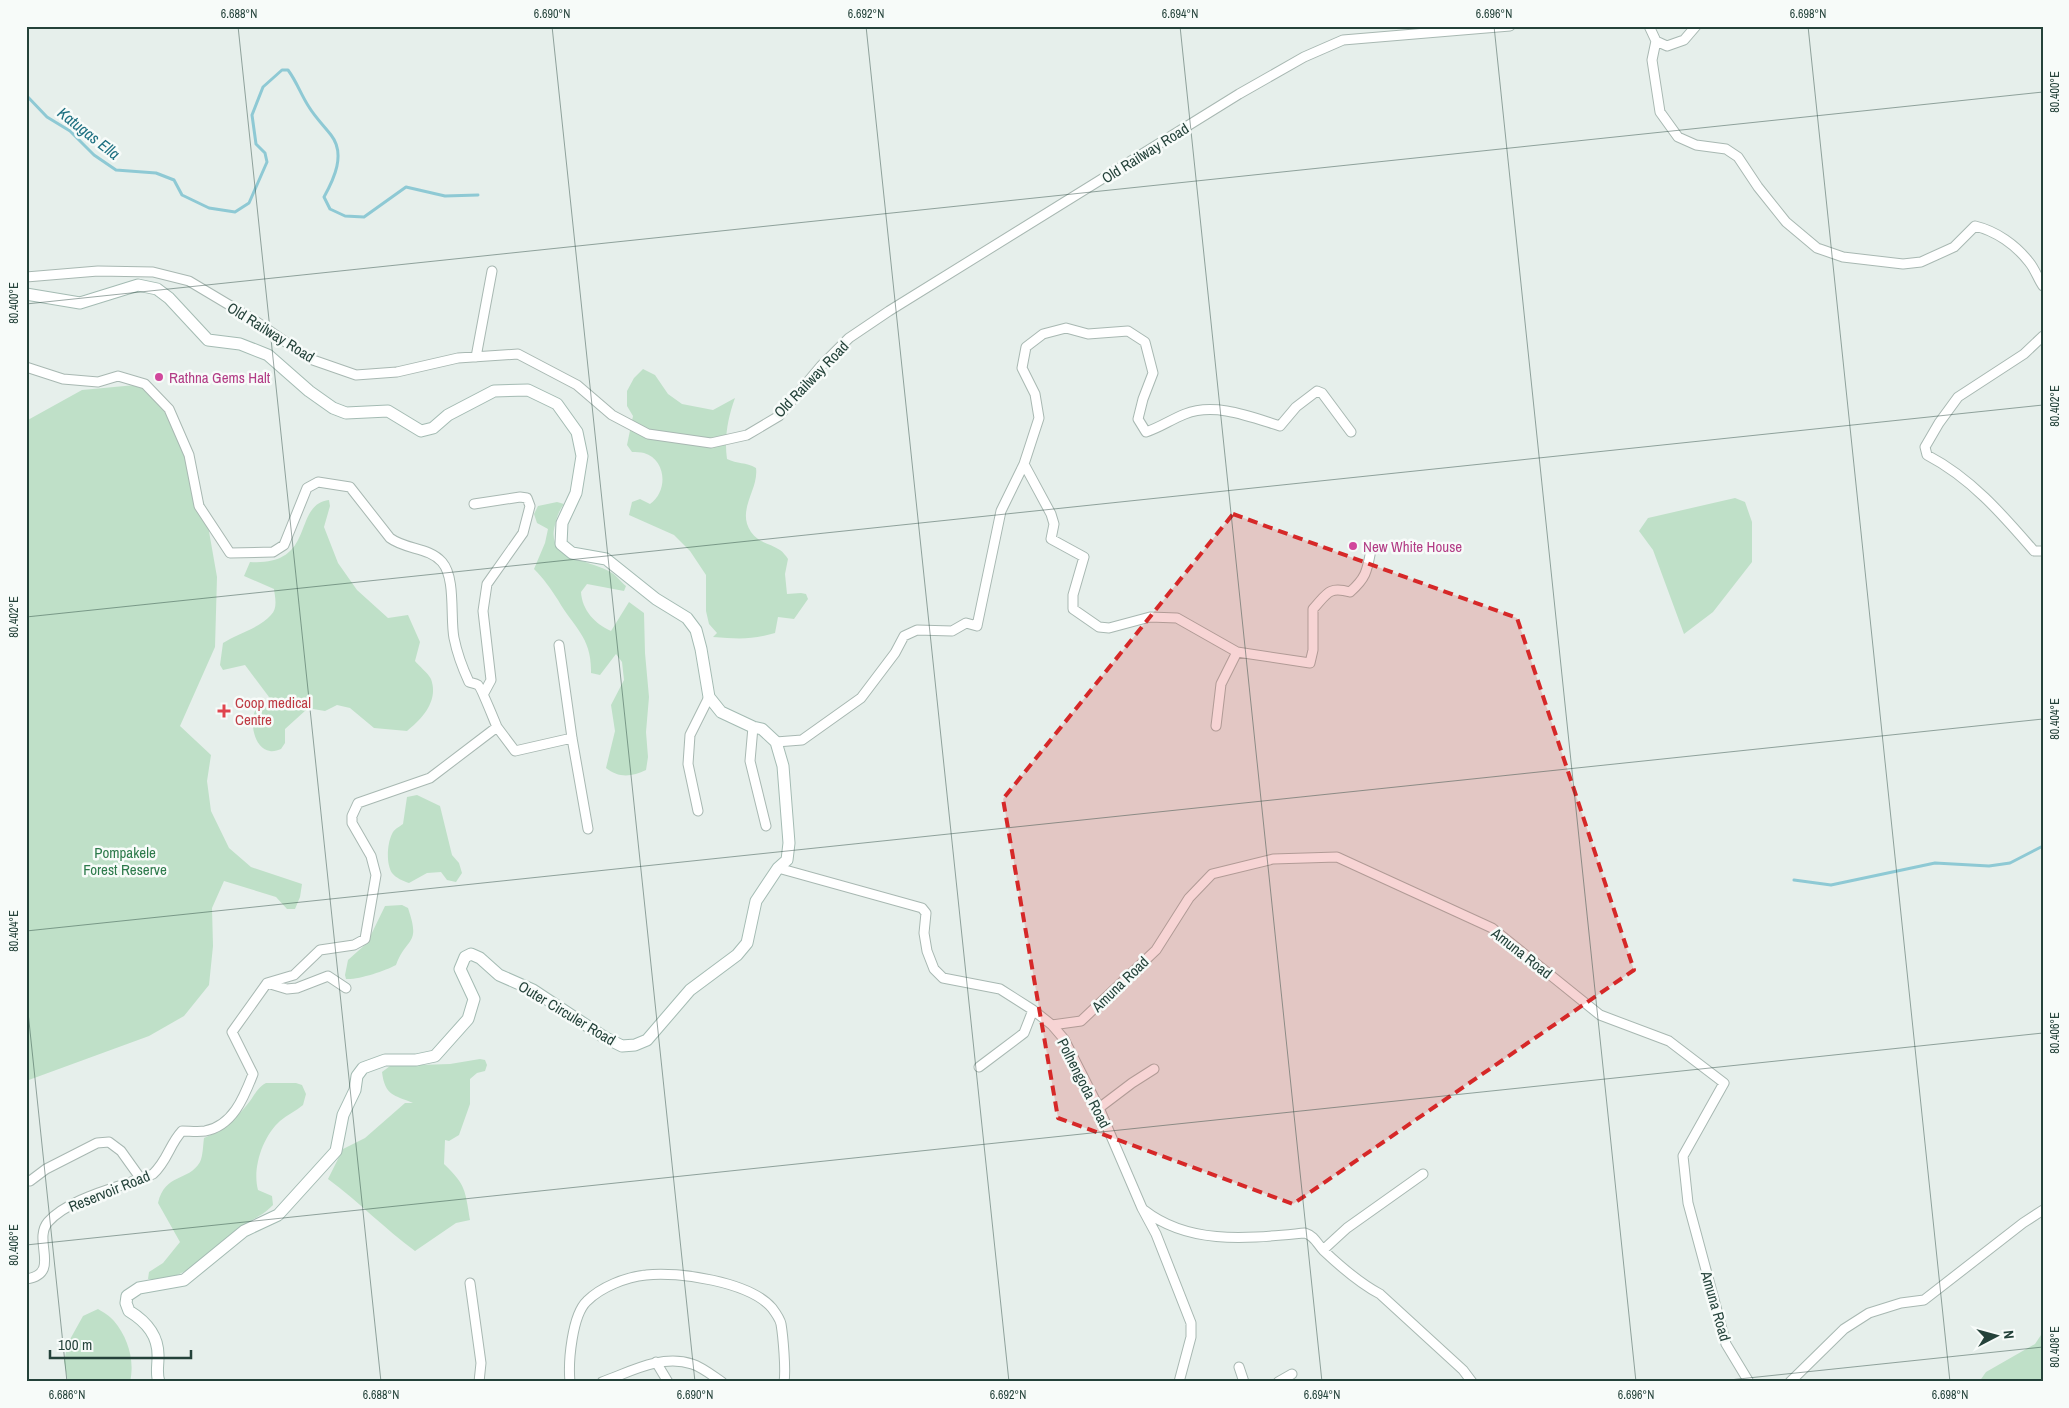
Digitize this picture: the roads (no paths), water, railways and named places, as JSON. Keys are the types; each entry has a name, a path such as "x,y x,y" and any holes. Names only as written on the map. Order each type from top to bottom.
{"street":[{"name":"Old Railway Road","path":"26,277 98,271 153,272 190,281 251,318 310,359 356,375 397,372 458,358 518,354 577,385 612,416 648,434 711,443 747,435 779,416 821,366 849,338 889,311 1239,94 1304,57 1343,40 1510,26"},
{"path":"1650,26 1656,42 1652,60 1660,112 1678,136 1696,145 1726,148 1738,156 1758,187 1786,222 1817,248 1843,257 1904,264 1921,262 1954,247 1975,226 1990,230 2004,239 2029,262 2043,286"},
{"path":"1656,42 1667,46 1684,40 1696,26"},
{"path":"476,357 492,271"},
{"path":"26,294 80,303 138,286 157,289 169,298 208,340 240,344 268,356 308,391 333,408 346,413 388,411 421,431 433,428 448,415 494,391 528,390 557,404 577,432 582,456 576,493 562,523 561,544 572,552 606,559 656,599 688,618 696,630 709,697 721,712 753,727 762,729 776,742 802,740 861,698 895,653 904,636 917,630 952,630 966,623 977,626 1001,511 1024,464 1039,418 1035,394 1022,368 1026,347 1043,334 1066,328 1088,334 1128,331 1145,342 1153,373 1138,419 1146,432 1160,428 1186,413 1209,409 1235,412 1280,426 1296,407 1317,391 1322,393 1351,432"},
{"path":"2043,336 2024,354 1958,398 1925,448 1927,455 1940,462 1991,501 2034,550 2043,551"},
{"path":"26,367 63,379 98,382 118,376 145,384 169,408 189,455 200,506 230,553 273,552 284,544 307,488 318,482 350,487 390,538 397,543 433,554 443,564 449,578 454,639 464,672 469,682 478,685 484,693 486,705 497,727 515,750 572,738"},
{"path":"1024,464 1051,514 1054,524 1051,539 1084,557 1072,596 1073,609 1099,627 1109,628 1150,617 1177,618 1237,652 1310,663 1313,650 1313,608 1331,590 1337,589 1350,592 1360,584 1366,574 1370,550"},
{"path":"474,504 520,497 527,498 530,506 523,533 487,584 483,611 491,680 484,693"},
{"path":"559,644 572,738 588,829"},
{"path":"1216,726 1221,684 1237,652"},
{"path":"698,811 688,764 690,735 709,697"},
{"path":"267,983 294,975 320,950 354,945 365,939 376,875 371,856 352,823 352,816 358,803 430,778 497,727"},
{"path":"753,727 750,761 766,826"},
{"name":"Outer Circuler Road","path":"159,1382 157,1377 159,1347 143,1319 129,1311 127,1296 139,1288 184,1280 244,1231 278,1215 330,1160 336,1151 343,1115 355,1090 357,1076 363,1068 385,1060 416,1060 435,1056 468,1019 474,999 460,969 465,957 471,954 480,958 499,975 533,990 604,1037 622,1046 635,1045 647,1040 690,990 737,954 747,942 756,901 778,868 787,860 789,843 783,766 776,742"},
{"name":"Amuna Road","path":"1052,1026 1081,1021 1156,950 1189,898 1212,874 1273,859 1337,857 1492,928 1600,1015 1669,1041 1724,1083 1683,1156 1688,1203 1726,1344 1748,1382"},
{"name":"Polhengoda Road","path":"778,868 922,908 926,913 924,932 927,951 934,969 943,978 1000,990 1033,1010 1064,1039 1098,1108 1142,1208 1156,1234 1191,1323 1192,1338 1179,1382"},
{"path":"267,983 287,989 297,988 328,976 346,988"},
{"name":"Reservoir Road","path":"26,1279 34,1278 42,1272 45,1263 42,1235 47,1223 68,1205 153,1174 163,1164 175,1138 182,1131 205,1131 220,1125 239,1105 253,1074 232,1032 267,983"},
{"path":"979,1067 1024,1033 1033,1010"},
{"path":"1098,1108 1132,1082 1154,1069"},
{"path":"30,1181 46,1169 97,1143 109,1142 121,1151 142,1179"},
{"path":"1323,1250 1347,1228 1423,1174"},
{"path":"1142,1208 1159,1221 1188,1232 1219,1237 1250,1238 1305,1233 1312,1235 1323,1250 1364,1285 1380,1294 1463,1370 1472,1382"},
{"path":"1790,1382 1844,1329 1870,1313 1901,1303 1924,1300 2023,1223 2043,1210"},
{"path":"570,1382 573,1333 580,1310 586,1301 611,1285 643,1275 664,1274 710,1280 762,1298 781,1323 784,1382"},
{"path":"470,1283 481,1363 479,1382"},
{"path":"602,1382 656,1362 669,1360 693,1364 722,1382"},
{"path":"656,1362 668,1382"},
{"path":"1239,1367 1244,1382"},
{"path":"1278,1382 1292,1374"}],"waterway":[{"name":"Katugas Ella","path":"26,95 47,117 70,131 94,155 116,170 156,173 174,180 182,195 209,208 235,212 249,203 267,162 265,153 256,144 252,115 263,87 282,70 288,70 311,111 331,135 338,150 335,174 324,197 330,209 345,216 364,217 406,187 445,196 478,195"},
{"path":"1794,880 1831,885 1935,863 1989,866 2010,863 2043,846"}],"place":[{"name":"Rathna Gems Halt","path":"159,377"},
{"name":"New White House","path":"1353,546"},
{"name":"Coop medical Centre","path":"224,711"}],"park label":[{"name":"Pompakele Forest Reserve","path":"125,860"}]}
